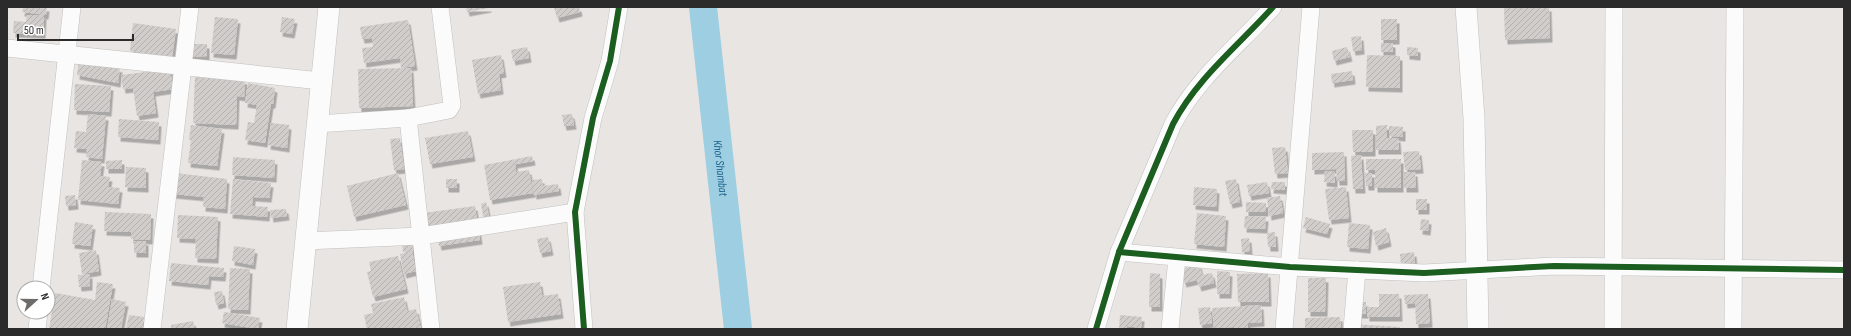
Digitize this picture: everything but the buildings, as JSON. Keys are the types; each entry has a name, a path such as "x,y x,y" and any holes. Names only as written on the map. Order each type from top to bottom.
{"street":[{"path":"43,280 72,7"},
{"path":"152,329 190,7"},
{"path":"297,329 329,7"},
{"path":"317,124 408,118 441,113 449,110 452,105 440,7"},
{"path":"584,329 575,212 592,118 610,61 619,7"},
{"path":"1096,329 1119,252 1182,105 1218,63 1273,7"},
{"path":"1284,329 1311,7"},
{"path":"1466,7 1474,118 1478,329"},
{"path":"1613,329 1614,7"},
{"path":"1733,329 1735,7"},
{"path":"7,48 321,81"},
{"path":"408,118 431,329"},
{"path":"305,241 421,236 575,212"},
{"path":"1119,252 1290,267 1424,273 1554,266 1844,270"},
{"path":"1170,329 1177,258"},
{"path":"1352,329 1357,270"}],"waterway":[{"name":"Khor Shambat","path":"703,7 738,329"}],"cycle path":[{"path":"584,329 575,212 593,118 610,61 619,7"},
{"path":"1096,329 1119,252 1173,124 1183,107 1206,77 1273,7"},
{"path":"1119,252 1290,267 1424,273 1554,266 1844,270"}]}
